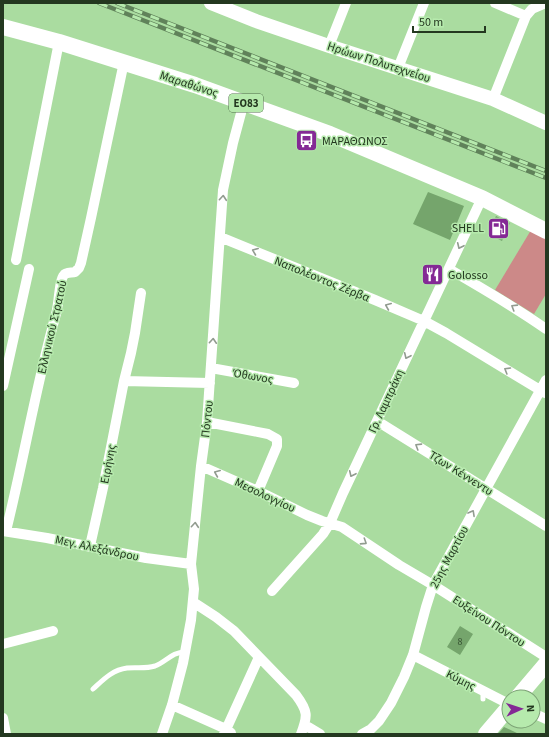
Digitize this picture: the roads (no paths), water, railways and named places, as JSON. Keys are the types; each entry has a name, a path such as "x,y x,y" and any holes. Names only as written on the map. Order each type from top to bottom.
{"main road":[{"name":"Μαραθώνος","path":"3,27 59,42 195,84 330,134 482,198 546,232"},
{"path":"525,689 546,664"},
{"path":"486,734 501,716"}],"street":[{"name":"Ηρώων Πολυτεχνείου","path":"211,3 256,21 329,46 493,99 546,123"},
{"path":"329,46 346,3"},
{"path":"398,68 424,3"},
{"path":"494,3 526,16"},
{"path":"493,99 526,16 532,9 546,3"},
{"path":"16,260 59,42"},
{"name":"Ελληνικού Στρατού","path":"4,531 24,456 40,378 58,308 60,284 64,275 75,272 81,263 124,62"},
{"name":"Πόντου","path":"162,734 172,705 189,635 194,589 191,564 207,422 224,190 235,136 244,102"},
{"name":"Γρ. Λαμπράκη","path":"272,591 323,534 330,523 482,198"},
{"name":"Ναπολέοντος Ζέρβα","path":"220,237 424,321 543,392"},
{"path":"3,386 29,269"},
{"path":"449,269 497,296 546,329"},
{"name":"Ειρήνης","path":"90,546 135,333 141,293"},
{"name":"Όθωνος","path":"211,368 294,383"},
{"name":"25ης Μαρτίου","path":"362,734 374,727 386,711 404,677 413,655 433,584 486,488 543,392 546,380"},
{"path":"124,381 210,383"},
{"name":"Τζων Κέννεντυ","path":"377,421 546,526"},
{"path":"207,422 268,434 277,439 277,446 258,491"},
{"name":"Μεσολογγίου","path":"201,466 258,491 307,515 330,523"},
{"name":"Ευξείνου Πόντου","path":"330,523 342,527 399,565 433,584 546,657"},
{"name":"Μεγ. Αλεξάνδρου","path":"4,531 90,546 146,558 191,564"},
{"path":"193,602 234,631 296,695 301,702 306,715 303,729 319,734"},
{"path":"3,644 53,631"},
{"name":"Κύμης","path":"413,655 483,695 501,701"},
{"path":"172,705 227,732 259,657"},
{"path":"3,718 6,734"}],"lane":[{"path":"93,689 114,672 127,668 150,667 157,665 175,653 185,652"}],"railway":[{"path":"99,3 546,178"},
{"path":"117,3 546,171"}],"place":[{"name":"ΜΑΡΑΘΩΝΟΣ","path":"307,141"},
{"name":"SHELL","path":"499,228"},
{"name":"Golosso","path":"432,275"}]}
